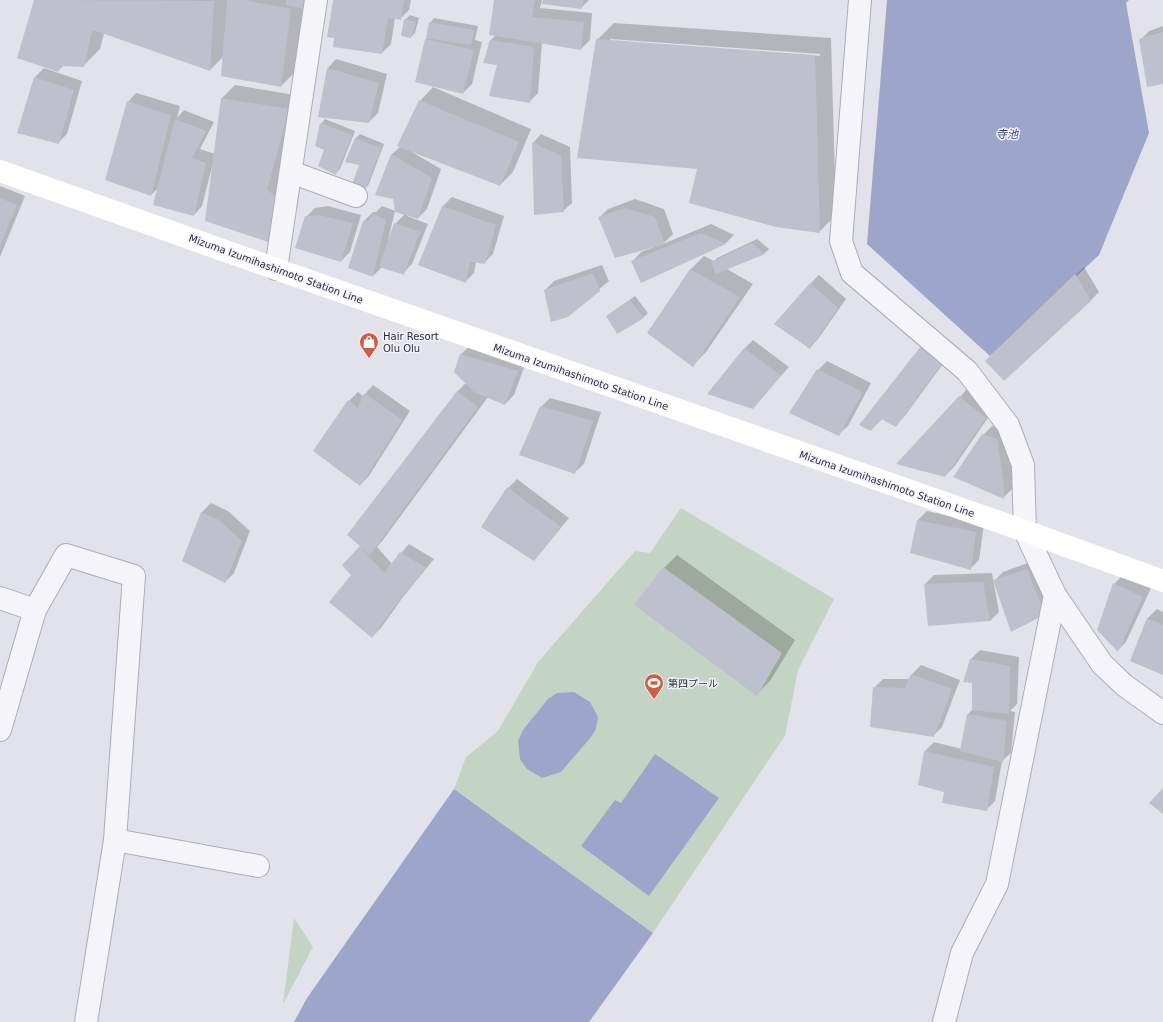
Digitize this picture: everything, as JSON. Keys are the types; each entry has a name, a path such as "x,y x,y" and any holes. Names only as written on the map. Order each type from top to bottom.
{"main road":[{"name":"Mizuma Izumihashimoto Station Line","path":"0,171 1163,581"}],"street":[{"path":"276,269 316,0"},
{"path":"860,0 841,241 852,273 967,371 1008,425 1024,465 1025,532 1055,595 1102,664 1124,685 1163,713"},
{"path":"290,172 356,196"},
{"path":"0,730 35,610 66,555 134,576 115,840 86,1022"},
{"path":"944,1022 962,953 997,884 1055,595"},
{"path":"0,598 35,610"},
{"path":"115,840 258,866"}],"green space":[{"name":"第四プール","path":"681,508 834,599 798,670 785,736 653,933 454,789 466,757 498,731 538,662 635,551 650,553"},
{"path":"294,918 313,947 283,1004"}],"water":[{"name":"寺池","path":"887,0 1129,0 1126,3 1149,133 1099,255 990,356 867,244"},
{"path":"574,692 590,702 598,717 596,729 561,772 542,778 527,769 520,759 518,741 523,730 548,699 557,693"},
{"path":"655,754 719,798 649,896 581,846 615,800 621,803"},
{"path":"454,789 653,933 589,1022 294,1022 307,998"}],"building":[{"path":"34,0 214,1 210,71 96,31 92,31 84,67 61,66 58,72 17,58"},
{"path":"227,0 244,0 291,9 281,87 221,76"},
{"path":"286,0 308,0 306,9 286,5"},
{"path":"333,0 404,0 401,20 388,18 382,54 333,47 334,38 327,37"},
{"path":"494,0 535,0 532,17 584,22 581,50 489,35"},
{"path":"543,0 583,0 582,9 542,4"},
{"path":"404,19 416,22 411,38 401,36"},
{"path":"429,22 474,30 471,45 426,38"},
{"path":"1163,32 1163,84 1147,87 1139,39"},
{"path":"425,39 474,50 463,94 415,82"},
{"path":"596,39 815,55 820,233 776,227 689,203 697,169 577,158"},
{"path":"490,40 534,47 530,103 489,96 497,65 483,63"},
{"path":"327,68 379,83 369,123 318,117"},
{"path":"34,77 74,90 59,144 17,133"},
{"path":"221,98 289,109 267,190 277,197 268,242 205,221"},
{"path":"419,100 519,142 500,186 397,146"},
{"path":"127,101 171,115 151,196 105,180"},
{"path":"175,119 206,131 192,158 206,163 194,216 153,205"},
{"path":"320,123 352,135 336,175 318,166 324,150 315,146"},
{"path":"355,138 381,148 365,190 352,184 359,165 345,162"},
{"path":"532,142 561,156 564,212 534,215"},
{"path":"391,154 432,178 418,219 395,212 393,199 375,195"},
{"path":"0,198 17,205 0,246"},
{"path":"442,206 496,225 485,264 470,262 466,283 418,265"},
{"path":"625,208 655,217 665,244 615,258 598,217"},
{"path":"373,214 386,220 373,277 348,268 363,221 368,221"},
{"path":"319,215 353,223 341,262 295,248 305,216"},
{"path":"394,223 420,232 404,275 379,267"},
{"path":"701,233 726,244 641,283 631,261"},
{"path":"752,243 765,254 716,274 711,262"},
{"path":"690,269 740,297 693,367 647,333"},
{"path":"593,273 600,291 568,317 551,322 544,290"},
{"path":"1075,274 1091,301 1004,381 985,361"},
{"path":"810,283 838,308 810,349 774,324"},
{"path":"630,300 644,318 617,334 606,316"},
{"path":"921,346 943,362 896,427 881,419 871,431 859,425"},
{"path":"744,348 781,376 753,409 707,394"},
{"path":"460,354 518,371 505,405 474,392 454,372"},
{"path":"817,369 863,392 839,436 789,413"},
{"path":"457,391 478,407 370,555 347,535"},
{"path":"364,393 402,420 360,486 313,451 348,400 358,408"},
{"path":"959,396 986,418 945,477 896,464"},
{"path":"540,406 593,421 575,474 519,455"},
{"path":"982,434 997,439 1004,485 1004,499 953,477"},
{"path":"507,487 561,527 534,561 481,527"},
{"path":"201,512 219,520 242,541 225,583 182,561"},
{"path":"917,520 976,532 971,570 910,553"},
{"path":"360,546 384,573 400,552 426,568 394,607 372,638 329,602 351,575 342,565"},
{"path":"663,567 782,653 757,696 634,605"},
{"path":"1027,569 1042,606 1042,616 1011,632 993,580"},
{"path":"983,582 990,621 928,626 924,584"},
{"path":"1113,583 1143,597 1118,652 1097,630"},
{"path":"1147,618 1163,625 1163,675 1130,661"},
{"path":"970,659 1010,666 1009,714 972,710 972,683 963,682"},
{"path":"911,674 952,689 934,737 870,727 873,687 905,688"},
{"path":"967,714 1007,721 1003,762 960,751"},
{"path":"924,751 994,767 987,811 942,803 944,792 918,785"},
{"path":"1163,788 1163,814 1149,803"}],"place":[{"name":"Hair Resort Olu Olu","path":"369,359"},
{"name":"第四プール","path":"654,700"}]}
